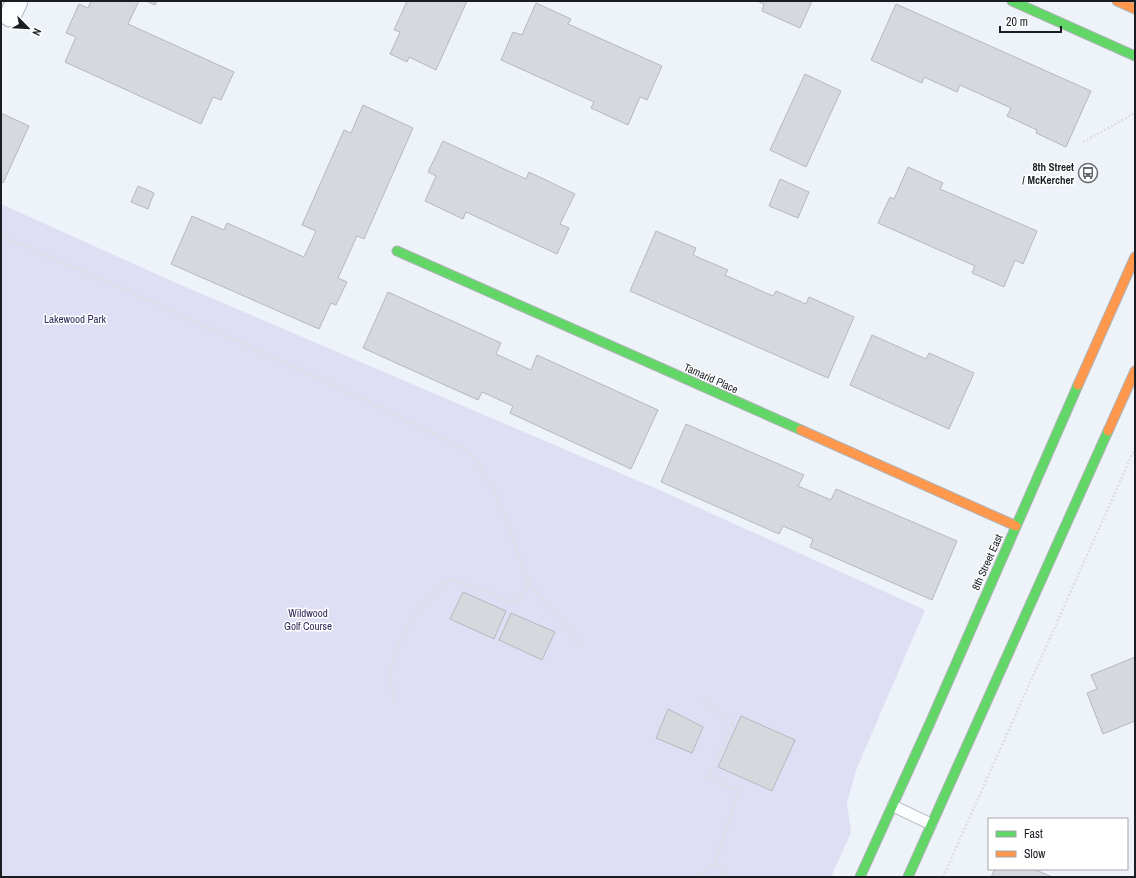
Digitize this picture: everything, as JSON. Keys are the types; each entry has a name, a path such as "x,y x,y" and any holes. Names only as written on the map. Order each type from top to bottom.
{"main road":[{"path":"1012,1 1135,56"},
{"path":"1116,1 1134,8"},
{"path":"1089,35 1124,61"},
{"name":"Tamarid Place","path":"397,251 1016,526"},
{"name":"8th Street East","path":"860,877 893,806 1135,257"},
{"path":"908,877 1135,371"}],"lane":[{"path":"893,806 931,824"}],"path":[{"path":"1083,142 1135,113"},
{"path":"1,232 12,241 126,290 302,370 469,451 496,491 529,582 582,646"},
{"path":"943,877 1135,448"},
{"path":"395,703 390,673 399,645 410,620 448,578 474,586 516,604 529,582"},
{"path":"700,877 716,861 738,790 709,777 733,724 702,699"},
{"path":"716,861 728,877"}],"green space":[{"name":"Wildwood Golf Course","path":"1,204 174,282 655,488 925,610 857,768 847,802 851,833 831,877 1,877"}],"building":[{"path":"91,1 139,1 128,24 234,72 221,100 213,97 201,124 65,62 76,37 66,33 79,4 88,8"},
{"path":"146,1 157,1 155,5"},
{"path":"407,1 467,1 436,70 409,57 407,62 390,54 400,32 394,30"},
{"path":"757,1 812,1 800,28 762,11 764,4"},
{"path":"536,3 571,19 568,24 662,66 647,100 640,97 628,125 591,108 594,102 501,60 513,32 522,35"},
{"path":"896,4 1091,91 1066,147 1036,133 1037,130 1007,116 1011,108 960,85 957,92 924,77 922,83 871,60"},
{"path":"805,74 841,91 806,167 770,150"},
{"path":"363,105 413,128 364,239 357,236 338,278 347,282 336,305 331,303 319,329 171,264 192,216 224,230 227,223 304,257 316,231 302,225 344,130 351,133"},
{"path":"1,113 29,126 3,183 1,181"},
{"path":"443,141 526,179 529,172 575,194 560,224 569,228 557,254 466,212 463,219 425,201 436,176 428,172"},
{"path":"908,167 943,183 940,189 1037,231 1023,264 1015,260 1004,287 972,273 975,266 878,223 890,197 894,199"},
{"path":"780,179 809,192 798,218 769,206"},
{"path":"138,186 154,193 148,209 131,202"},
{"path":"656,231 696,248 693,255 728,270 725,275 773,296 776,291 806,304 809,297 854,317 828,378 630,291"},
{"path":"388,292 501,343 496,354 531,370 537,355 658,410 631,469 510,413 513,406 482,392 478,400 363,348"},
{"path":"872,335 926,359 929,353 974,373 949,429 850,385"},
{"path":"686,424 804,475 798,486 831,500 836,489 957,541 932,600 810,547 813,539 783,526 779,534 661,482"},
{"path":"463,592 506,611 494,639 450,619"},
{"path":"511,613 555,632 542,660 499,640"},
{"path":"1135,657 1135,721 1103,734 1087,693 1097,689 1091,675"},
{"path":"668,709 703,727 692,753 656,738"},
{"path":"741,716 795,740 772,791 718,767"},
{"path":"994,870 1036,870 1052,877 991,877"}],"traffic: fast":[{"path":"1012,1 1135,56"},
{"path":"397,251 801,430"},
{"path":"860,877 930,723 1078,385"},
{"path":"908,877 1108,431"}],"traffic: slow":[{"path":"1117,1 1135,9"},
{"path":"1078,385 1135,257"},
{"path":"1108,431 1135,371"},
{"path":"801,430 1016,526"}],"place":[{"name":"8th Street / McKercher","path":"1088,173"}],"park label":[{"name":"Lakewood Park","path":"75,319"}]}
